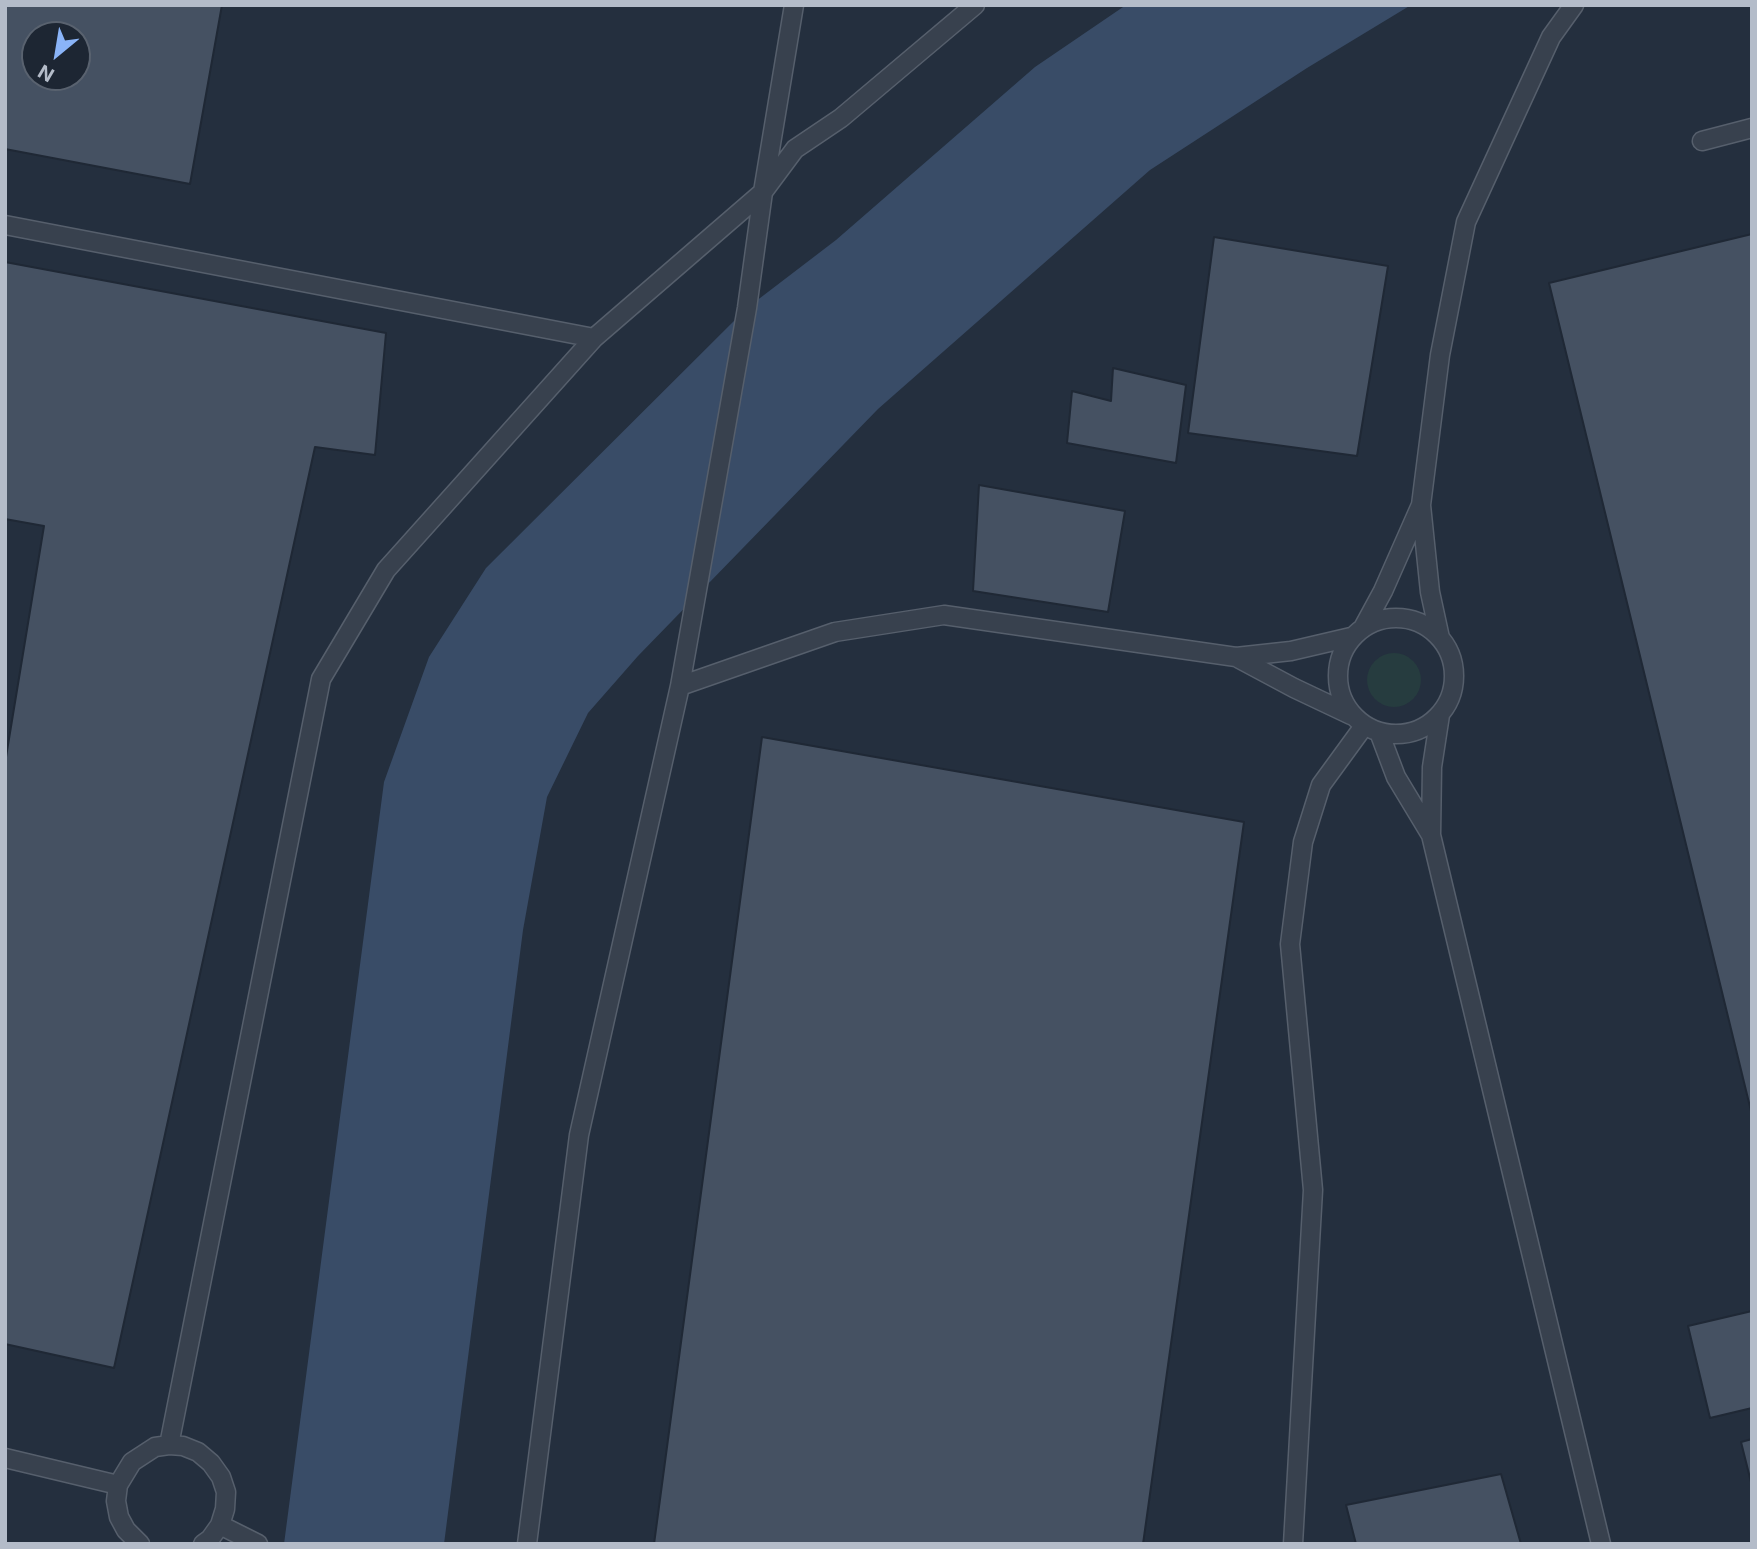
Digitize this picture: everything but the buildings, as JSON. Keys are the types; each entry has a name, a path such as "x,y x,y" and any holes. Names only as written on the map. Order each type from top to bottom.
{"lane":[{"path":"527,1544 579,1135 680,686 747,308 762,192 794,5"},
{"path":"169,1445 321,678 386,570 594,338 762,192 795,149 841,118 975,5"},
{"path":"1236,657 1365,724 1395,735 1412,733 1427,726 1440,715 1449,701 1454,685 1451,660 1440,638 1430,592 1421,505 1440,355 1466,222 1551,37 1574,5"},
{"path":"1702,141 1752,128"},
{"path":"5,225 594,338"},
{"path":"1421,505 1383,591 1358,632 1342,651 1337,676 1342,700 1365,724 1431,835"},
{"path":"680,686 835,632 944,615 1236,657 1292,651 1358,632 1380,620 1396,617 1413,620 1428,627 1440,638"},
{"path":"1440,715 1432,767 1431,835 1601,1544"},
{"path":"1293,1544 1313,1190 1290,943 1303,842 1321,785 1365,724"},
{"path":"140,1544 126,1530 119,1517 116,1501 118,1485 124,1472 143,1453 169,1445 183,1446 198,1452 211,1463 221,1477 226,1492 225,1509 220,1525 203,1544"},
{"path":"5,1458 118,1485"},
{"path":"220,1525 258,1544"}],"green space":[{"path":"1394,653 1413,661 1421,680 1413,699 1394,707 1375,699 1367,680 1375,661"}],"water":[{"path":"1126,5 1411,5 1307,68 1150,170 878,409 638,656 588,713 547,797 523,930 444,1544 284,1544 384,782 429,657 486,568 747,308 836,240 1035,67"}]}
